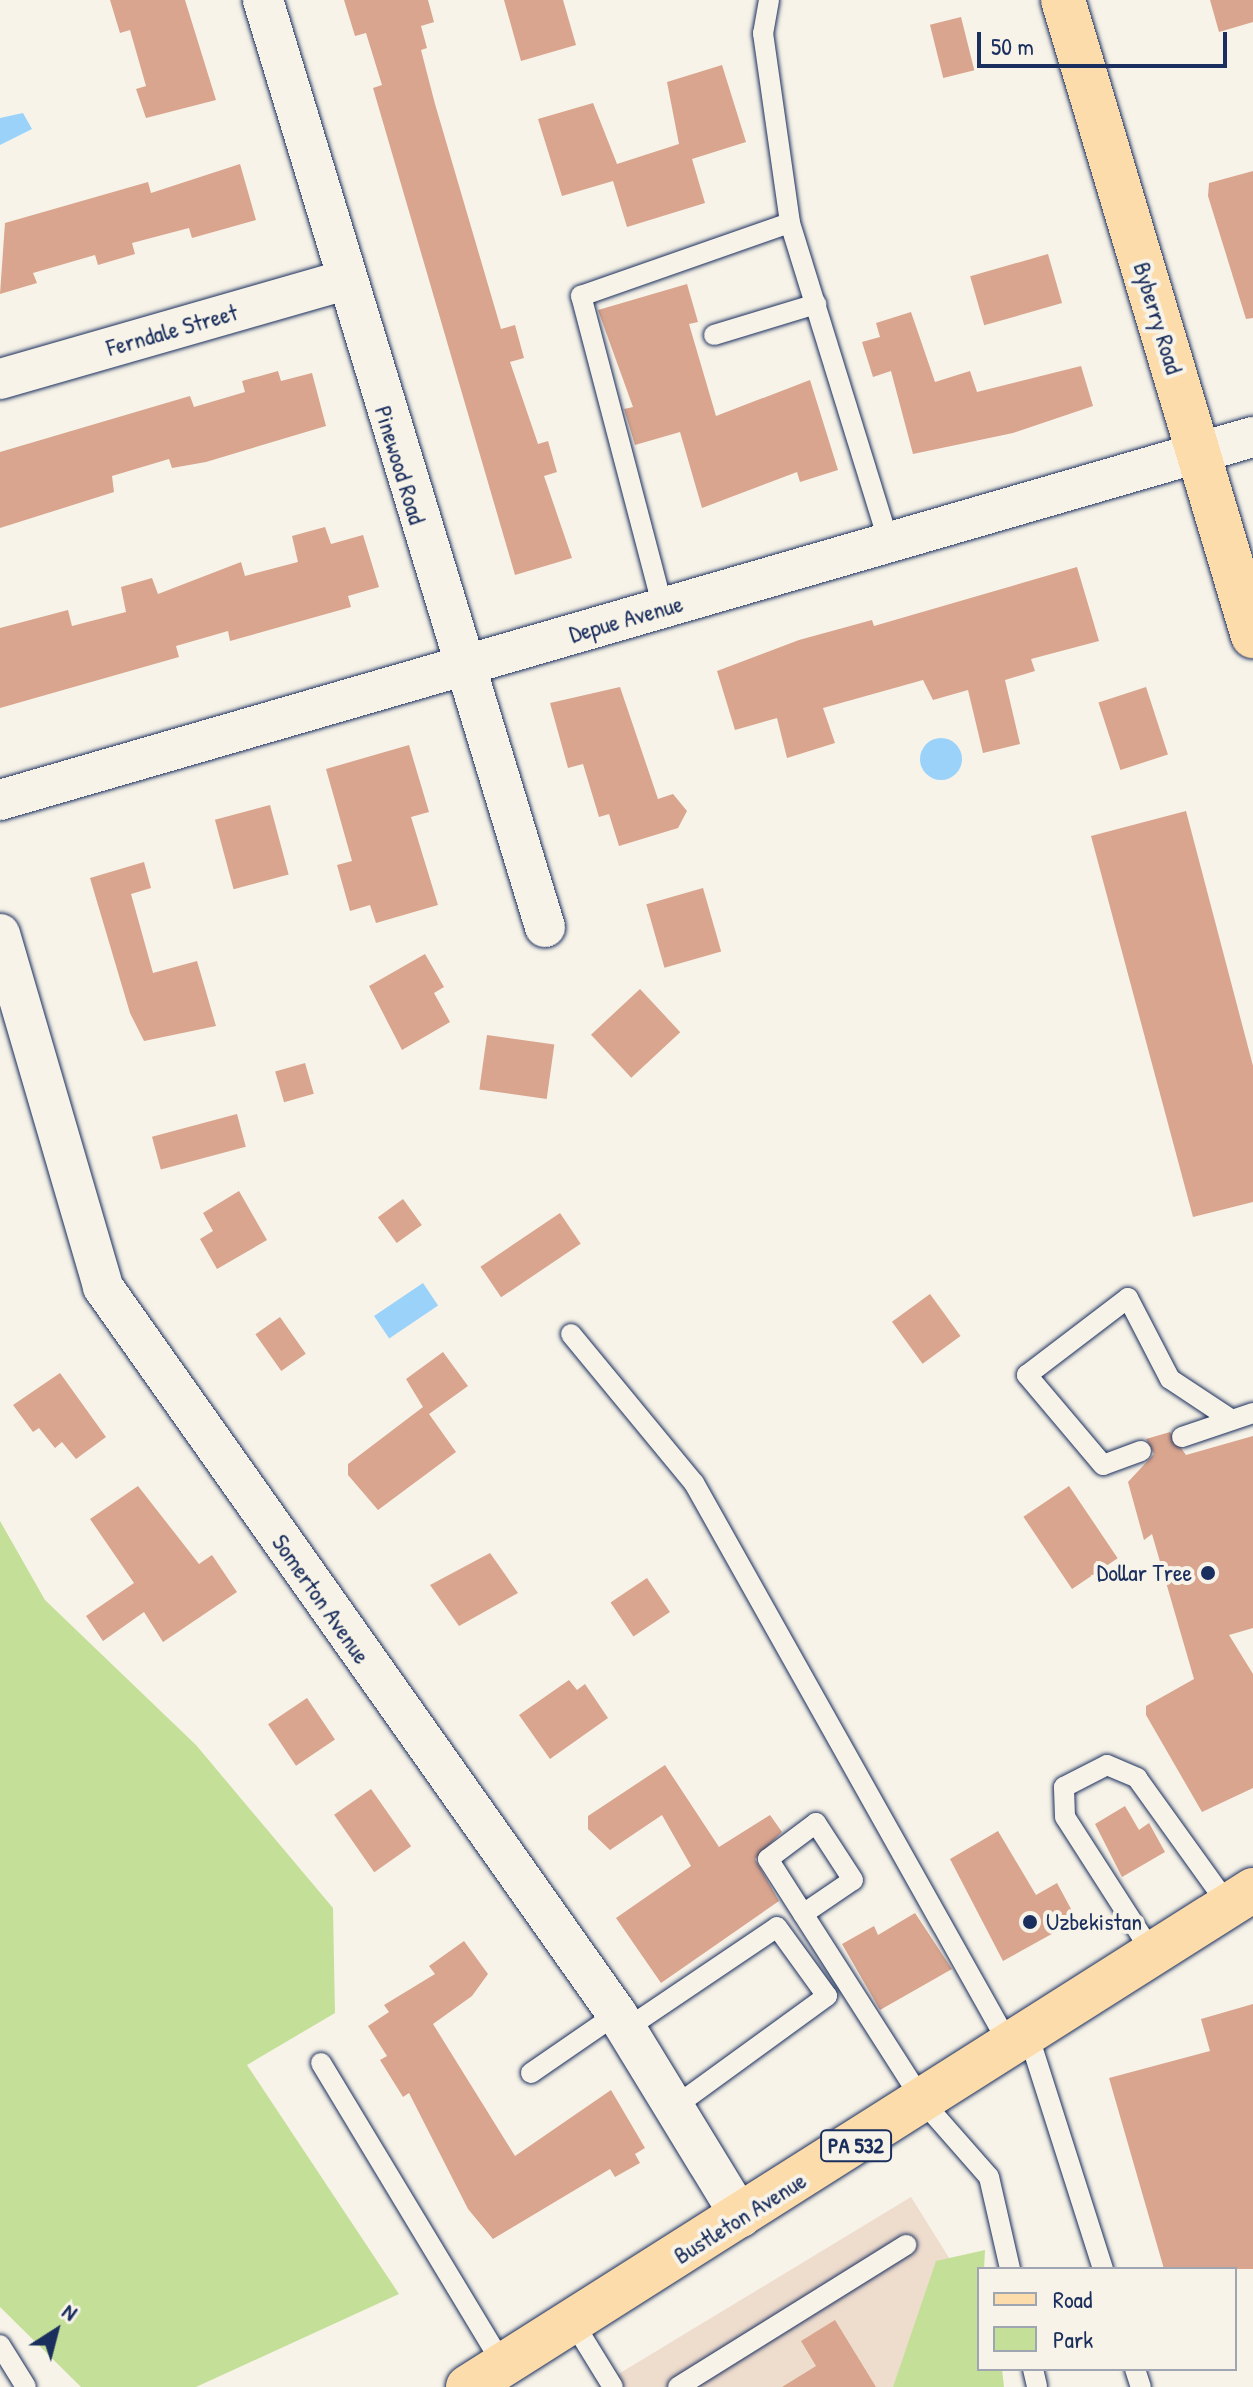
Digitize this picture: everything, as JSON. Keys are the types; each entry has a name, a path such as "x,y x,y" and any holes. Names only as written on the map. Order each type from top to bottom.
{"main road":[{"name":"Byberry Road","path":"1063,0 1253,636"},
{"name":"Bustleton Avenue","path":"486,2376 1020,2043 1241,1898"}],"street":[{"name":"Pinewood Road","path":"263,0 461,667 545,927"},
{"name":"Ferndale Street","path":"0,379 345,280"},
{"name":"Depue Avenue","path":"0,800 1253,437"},
{"name":"Somerton Avenue","path":"0,934 103,1287 622,2022 741,2217"}],"lane":[{"path":"769,0 763,33 790,223 889,542"},
{"path":"663,608 581,296 790,223"},
{"path":"714,335 816,304"},
{"path":"1141,1451 1103,1465 1027,1375 1128,1298 1170,1379 1232,1420"},
{"path":"571,1334 694,1483 1020,2043 1102,2267"},
{"path":"1182,1437 1253,1413"},
{"path":"1155,1957 1065,1817 1064,1787 1107,1765 1137,1778 1241,1898"},
{"path":"803,1914 853,1880 816,1823 768,1859 803,1914 924,2103 989,2177 1010,2267"},
{"path":"531,2073 622,2022 777,1927 827,1996 674,2107"},
{"path":"321,2063 486,2376"},
{"path":"678,2387 906,2245"},
{"path":"573,2322 613,2387"},
{"path":"0,2345 26,2387"}],"shaded area":[{"path":"911,2197 961,2277 928,2387 597,2387"}],"green space":[{"path":"0,1521 45,1600 196,1745 333,1908 335,2013 247,2065 399,2294 196,2387 81,2387 0,2307"},
{"path":"985,2250 984,2267 977,2267 977,2371 1002,2371 1004,2387 893,2387 936,2261"}],"water":[{"path":"23,113 32,129 0,145 0,118"},
{"path":"941,738 956,744 962,759 956,774 941,780 926,774 920,759 926,744"},
{"path":"423,1283 438,1305 389,1338 374,1316"}],"building":[{"path":"110,0 185,0 216,100 146,118 136,89 146,86 130,30 120,33"},
{"path":"344,0 428,0 434,22 421,26 427,48 421,50 501,329 515,325 524,358 510,362 538,444 548,441 557,472 544,476 572,558 515,575 373,88 382,85 366,33 355,36"},
{"path":"504,0 563,0 576,45 521,61"},
{"path":"1210,0 1253,0 1253,22 1219,32"},
{"path":"961,17 974,70 943,78 930,25"},
{"path":"722,65 746,142 692,159 705,203 627,227 613,181 562,196 538,119 593,103 617,164 679,144 667,82"},
{"path":"240,164 256,220 192,238 189,228 132,243 135,254 98,265 95,255 33,273 37,283 0,294 5,223 148,182 151,193"},
{"path":"1253,171 1253,318 1246,319 1208,196 1209,183"},
{"path":"1048,254 1062,303 984,325 970,276"},
{"path":"687,284 698,322 689,324 716,416 810,380 838,470 800,482 797,472 702,508 680,432 635,445 624,409 633,407 598,310"},
{"path":"911,312 935,382 970,371 977,392 1081,366 1093,406 1013,433 913,454 891,371 873,377 862,342 880,337 876,323"},
{"path":"278,371 281,381 312,373 326,426 206,462 172,468 169,459 112,476 114,492 0,528 0,452 190,396 194,407 245,392 242,381"},
{"path":"325,527 331,544 363,535 379,587 348,596 351,607 230,641 228,631 176,646 179,657 0,708 0,628 68,610 72,626 126,612 121,587 152,578 158,594 241,562 245,576 298,562 292,536"},
{"path":"1077,567 1099,641 1031,659 1035,671 1005,680 1020,744 983,753 968,690 933,700 923,680 823,708 835,743 787,758 777,718 735,730 717,671 799,640 872,620 874,626"},
{"path":"620,687 658,799 673,794 687,811 678,828 619,846 609,814 599,817 583,764 568,768 550,703"},
{"path":"1146,687 1168,755 1120,770 1098,702"},
{"path":"409,745 429,812 411,817 438,905 376,923 370,905 350,911 337,865 352,861 326,769"},
{"path":"270,805 289,875 234,889 215,820"},
{"path":"1186,811 1253,1066 1253,1202 1193,1217 1091,836"},
{"path":"144,862 151,888 131,894 153,973 197,961 216,1026 144,1041 130,1013 90,878"},
{"path":"703,888 721,951 664,968 646,904"},
{"path":"425,954 444,987 434,993 450,1022 402,1050 369,986"},
{"path":"640,989 680,1032 631,1078 591,1035"},
{"path":"487,1035 554,1044 547,1099 479,1089"},
{"path":"305,1063 314,1094 284,1102 275,1072"},
{"path":"237,1114 246,1147 161,1170 152,1137"},
{"path":"239,1191 267,1240 217,1269 200,1239 213,1231 203,1213"},
{"path":"403,1199 422,1225 397,1243 378,1217"},
{"path":"560,1213 581,1244 501,1297 480,1267"},
{"path":"930,1294 961,1336 923,1364 892,1322"},
{"path":"280,1317 306,1354 281,1371 255,1334"},
{"path":"443,1352 468,1386 429,1414 456,1452 378,1510 348,1475 348,1464 423,1407 406,1379"},
{"path":"60,1373 106,1437 76,1459 62,1442 55,1448 39,1428 33,1432 13,1405"},
{"path":"1170,1432 1186,1455 1253,1436 1253,1628 1229,1635 1253,1674 1253,1788 1202,1812 1146,1715 1146,1706 1194,1679 1152,1534 1144,1540 1128,1482 1154,1454 1146,1439"},
{"path":"138,1486 199,1564 212,1555 237,1592 163,1642 144,1612 103,1641 86,1616 134,1583 90,1519"},
{"path":"1069,1486 1118,1558 1072,1589 1023,1517"},
{"path":"490,1553 518,1593 459,1626 430,1585"},
{"path":"647,1578 670,1612 633,1637 611,1603"},
{"path":"569,1680 577,1690 585,1684 608,1718 550,1759 519,1715"},
{"path":"307,1698 335,1739 296,1766 268,1724"},
{"path":"665,1765 719,1847 770,1815 782,1832 755,1859 779,1901 661,1983 616,1918 691,1866 662,1815 610,1850 588,1829 588,1816"},
{"path":"371,1789 411,1846 374,1872 334,1815"},
{"path":"1125,1806 1139,1830 1149,1823 1165,1852 1122,1877 1095,1824"},
{"path":"998,1831 1036,1895 1057,1883 1077,1920 1003,1961 950,1859"},
{"path":"915,1913 952,1969 880,2010 842,1944 874,1926 878,1935"},
{"path":"464,1941 488,1974 472,1996 433,2024 515,2156 611,2090 645,2148 635,2154 640,2163 615,2177 610,2169 493,2239 468,2209 409,2093 403,2097 380,2060 387,2056 368,2026 389,2012 384,2005 435,1974 429,1966"},
{"path":"1253,2004 1253,2269 1163,2267 1109,2078 1210,2051 1201,2019"},
{"path":"835,2320 876,2387 782,2387 816,2366 801,2341"}],"place":[{"name":"Dollar Tree","path":"1208,1573"},
{"name":"Uzbekistan","path":"1030,1922"}]}
